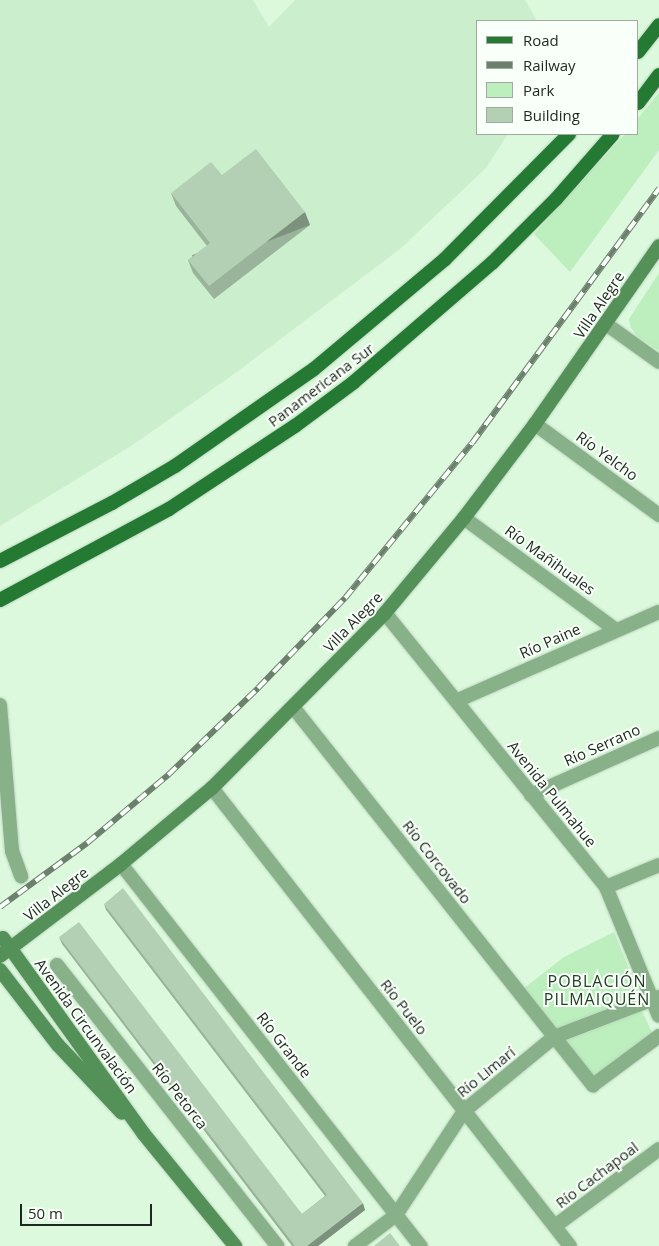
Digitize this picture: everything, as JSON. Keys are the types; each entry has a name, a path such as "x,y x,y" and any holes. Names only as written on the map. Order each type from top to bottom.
{"main road":[{"path":"639,51 659,25"},
{"path":"639,102 659,75"},
{"name":"Panamericana Sur","path":"0,561 112,503 175,466 314,369 445,259 568,135"},
{"name":"Panamericana Sur","path":"0,600 169,509 296,426 354,382 492,263 556,199 612,135"},
{"name":"Villa Alegre","path":"5,947 121,864 212,788 385,613 464,518 535,424 659,246"},
{"name":"Avenida Circunvalación","path":"5,947 143,1133 235,1246"},
{"name":"Avenida Circunvalación","path":"0,970 17,996 93,1086 143,1133"}],"street":[{"path":"606,324 659,362"},
{"name":"Río Yelcho","path":"535,424 659,515"},
{"name":"Río Mañihuales","path":"464,518 616,630"},
{"name":"Río Paine","path":"456,701 659,612"},
{"name":"Avenida Pulmahue","path":"385,613 606,887 656,999 659,1016"},
{"path":"0,705 12,851 21,876"},
{"name":"Río Corcovado","path":"293,707 593,1085 659,1036"},
{"name":"Río Serrano","path":"531,795 659,738"},
{"name":"Río Puelo","path":"212,788 570,1246"},
{"name":"Río Grande","path":"121,864 421,1246"},
{"path":"606,887 659,865"},
{"name":"Río Petorca","path":"57,965 277,1246"},
{"name":"Río Limarí","path":"356,1246 396,1215 464,1111 554,1037 656,999"},
{"name":"Río Cachapoal","path":"555,1226 659,1149"}],"shaded area":[{"path":"0,0 253,0 269,27 295,0 525,0 536,20 477,20 477,135 507,135 486,168 400,249 234,374 131,446 0,526"}],"green space":[{"path":"659,93 659,150 570,272 534,234 624,135 639,135 639,117"},
{"path":"659,273 659,351 637,336 631,328 629,319"},
{"path":"614,932 641,998 556,1031 523,989 564,957"},
{"path":"642,1011 653,1035 595,1079 565,1041"}],"building":[{"path":"256,149 305,212 209,286 188,260 210,243 171,193 211,162 222,175"},
{"path":"123,888 363,1203 307,1246 295,1246 59,937 79,922 302,1214 327,1195 104,904"},
{"path":"390,1233 400,1246 374,1246"}],"railway":[{"path":"0,907 87,843 168,775 258,688 345,598 472,443 659,188"}],"district":[{"name":"POBLACIÓN PILMAIQUÉN","path":"597,990"}]}
